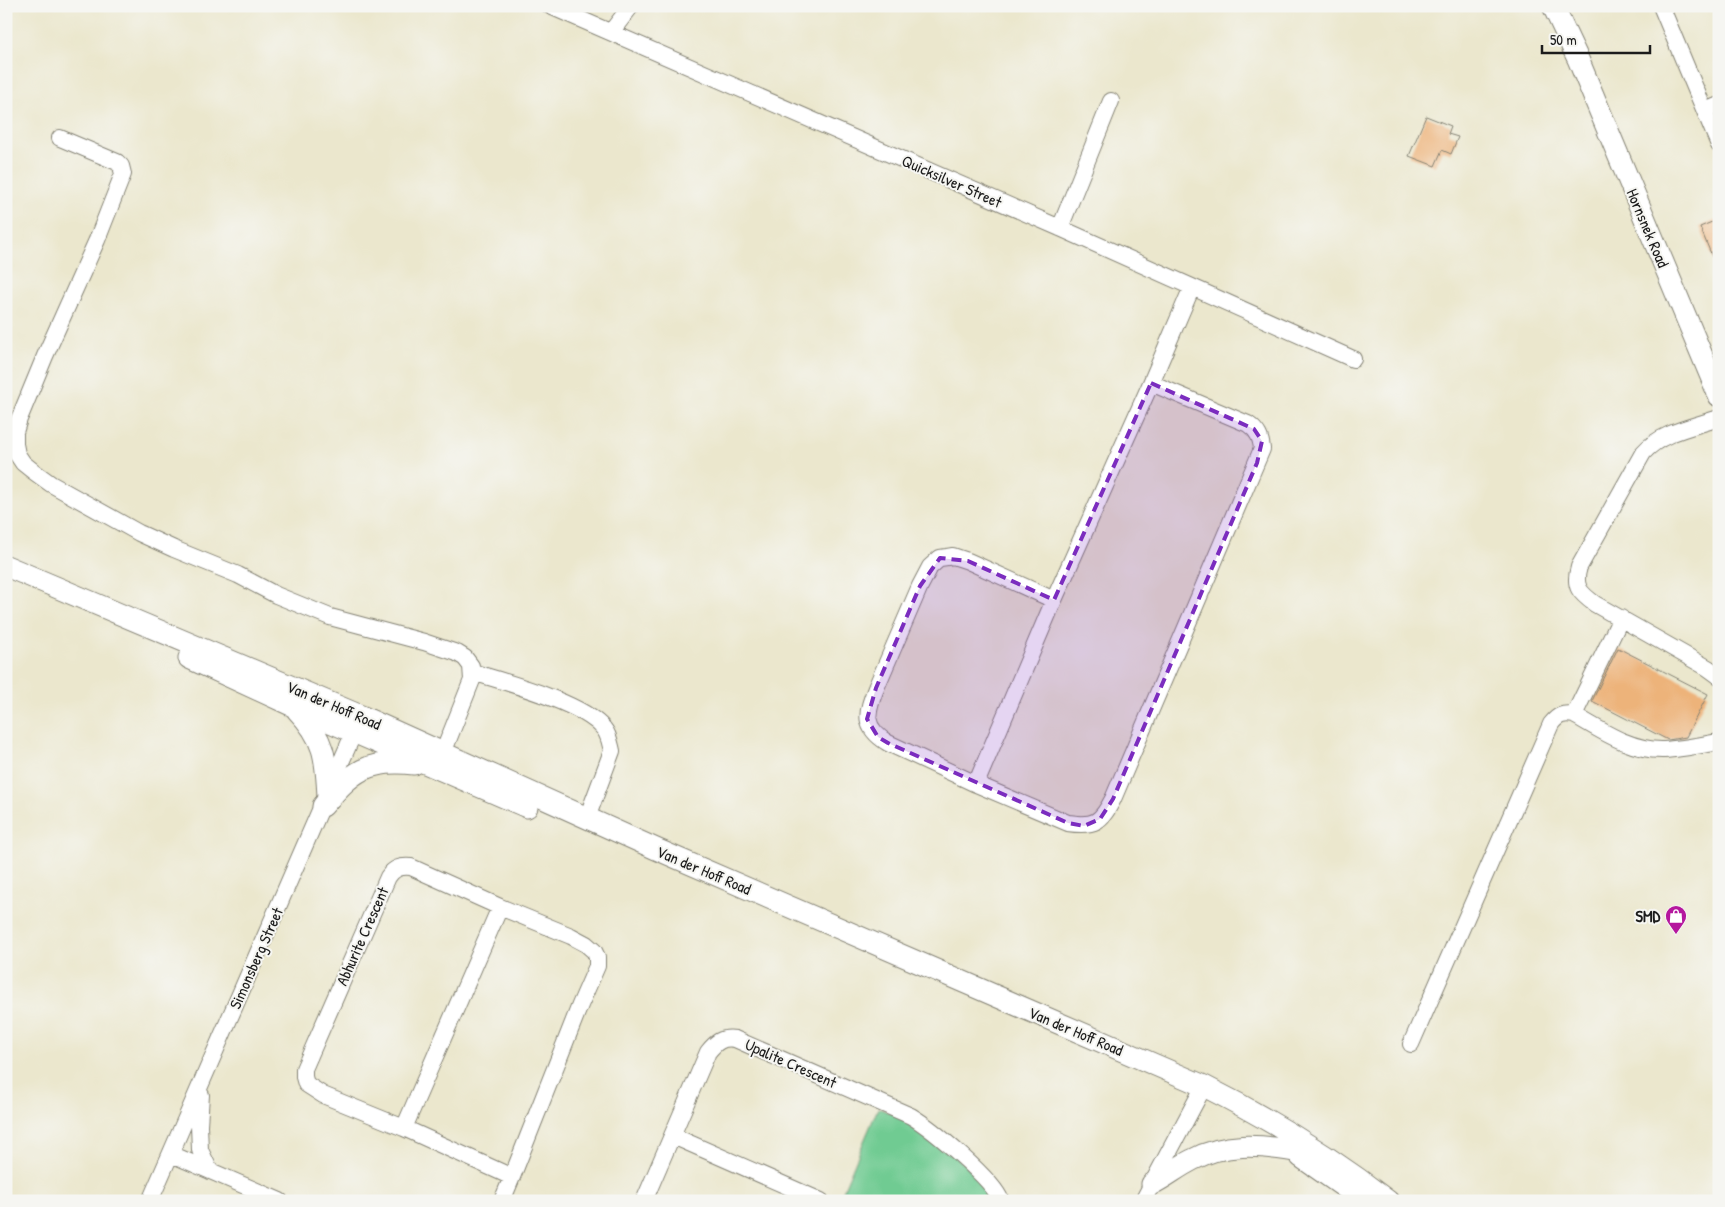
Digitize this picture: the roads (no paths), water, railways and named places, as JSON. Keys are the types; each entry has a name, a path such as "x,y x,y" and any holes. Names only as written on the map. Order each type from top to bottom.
{"main road":[{"name":"Hornsnek Road","path":"1553,6 1578,59 1719,396"},
{"name":"Hornsnek Road","path":"1563,6 1578,59"},
{"name":"Van der Hoff Road","path":"6,566 436,759 652,860 692,874 1117,1059 1253,1110 1311,1145 1388,1201"},
{"name":"Van der Hoff Road","path":"6,576 291,705 358,724"},
{"path":"291,705 314,729 322,747 326,766 325,801"},
{"name":"Van der Hoff Road","path":"436,759 587,818 1201,1091 1294,1151 1364,1201"},
{"path":"325,801 342,783 371,765 436,759"},
{"path":"1148,1193 1190,1161 1220,1149 1237,1146 1256,1146 1294,1151"}],"street":[{"name":"Quicksilver Street","path":"550,6 1060,228 1353,359"},
{"path":"611,32 631,6"},
{"path":"1662,6 1712,108 1719,145"},
{"path":"1060,228 1111,101"},
{"path":"60,138 117,162 121,166 123,174 97,240 19,418 15,432 17,454 23,463 51,484 165,545 238,575 287,600 330,617 424,642 457,653 469,662 472,672 469,688 436,759"},
{"path":"976,784 1054,600 1151,384 1192,287"},
{"path":"1054,600 968,561 953,556 940,558 930,567 920,586 876,688 867,719 878,737 902,750 1068,823 1084,826 1100,819 1113,799 1262,449 1262,441 1259,434 1248,424 1151,384"},
{"path":"1719,418 1658,439 1643,453 1579,567 1576,576 1578,587 1584,596 1719,676"},
{"path":"1574,715 1620,618"},
{"path":"472,672 563,703 592,718 604,729 610,739 612,751 587,818"},
{"path":"1411,1044 1551,724 1558,715 1574,715 1623,743 1635,746 1663,750 1719,742"},
{"name":"Simonsberg Street","path":"150,1201 358,724"},
{"name":"Abhurite Crescent","path":"502,1201 512,1177 576,1014 596,966 597,957 594,951 586,944 411,867 401,866 393,870 388,877 324,1023 304,1069 306,1084 323,1095 404,1128 512,1177"},
{"path":"404,1128 500,907"},
{"name":"Upalite Crescent","path":"644,1201 708,1052 715,1043 723,1038 735,1039 911,1116 924,1124 985,1178 1001,1201"},
{"path":"203,1078 200,1105 200,1150 210,1171"},
{"path":"1148,1193 1201,1091"},
{"path":"673,1136 821,1201"},
{"path":"171,1154 280,1201"}],"place":[{"name":"SMD","path":"1676,935"}]}
